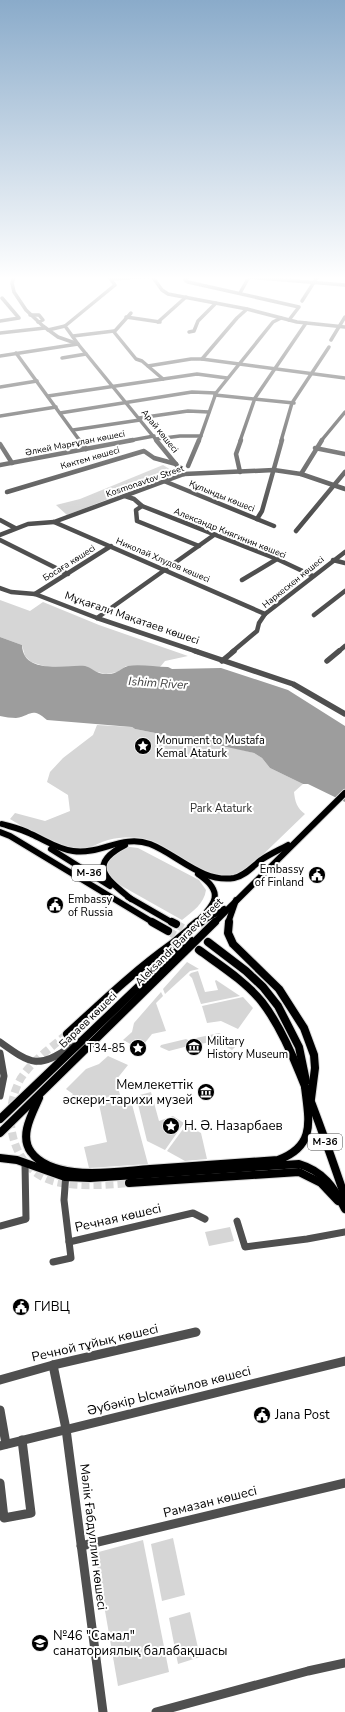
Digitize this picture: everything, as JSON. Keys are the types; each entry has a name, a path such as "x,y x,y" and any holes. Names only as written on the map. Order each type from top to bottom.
{"main road":[{"name":"Aleksandr Baraev street","path":"42,1093 345,792"},
{"path":"1,823 26,831 60,849 71,852 103,849 125,840 137,840 150,843 203,872 215,877 224,878 234,878 241,875 263,859 297,840"},
{"name":"M-36","path":"1,823 33,838 131,899 176,924"},
{"name":"M-36","path":"0,832 10,836 168,931"},
{"path":"67,1034 155,955 173,943 191,927 214,904 215,896 211,884 204,877 144,845 139,844 124,846 116,850 107,855 103,863 107,878 131,899"},
{"path":"236,900 228,928 231,940 237,949 262,970 278,988 300,1021 309,1042 314,1057 315,1069 310,1101"},
{"path":"191,927 229,906"},
{"name":"Бараев көшесі","path":"0,1119 157,969 229,906"},
{"name":"M-36","path":"208,942 246,970 263,987 278,1006 299,1047 310,1101"},
{"path":"157,969 173,943"},
{"name":"M-36","path":"199,950 241,982 267,1009 282,1031 306,1087 345,1197"},
{"path":"42,1093 27,1127 26,1140 34,1155 41,1162 66,1174 98,1173 284,1158 298,1151 306,1138 309,1122 306,1087"},
{"path":"0,1134 42,1093"},
{"path":"0,1158 6,1158 66,1174 106,1178 299,1164 316,1170 328,1179 345,1209"},
{"path":"129,1183 299,1172 314,1177 320,1181 345,1209"}],"street":[{"path":"18,356 86,449"},
{"path":"62,358 75,356"},
{"name":"Арай көшесі","path":"88,356 184,474"},
{"path":"134,356 163,379"},
{"path":"202,359 205,356"},
{"path":"188,466 202,436 216,394 246,356"},
{"path":"240,472 236,454 255,398 285,356"},
{"path":"258,519 262,511 293,403 323,356"},
{"path":"148,366 191,359 202,359 345,378"},
{"path":"48,396 197,374 227,378"},
{"path":"0,387 37,381"},
{"path":"60,413 192,392 293,403"},
{"path":"0,416 56,407"},
{"path":"73,430 188,411 209,412"},
{"path":"345,412 316,448 301,474 345,489"},
{"name":"Әлкей Марғұлан көшесі","path":"0,465 155,438 202,436"},
{"path":"0,444 12,463"},
{"path":"316,448 345,454"},
{"name":"Көктем көшесі","path":"7,492 144,451 154,458 176,464"},
{"name":"Kosmonavtov Street","path":"0,535 28,524 54,522 184,474 274,470 301,474"},
{"path":"296,531 345,472"},
{"name":"Құлынды көшесі","path":"164,482 274,526"},
{"name":"Александр Княгинин көшесі","path":"126,496 134,499 142,506 278,559 313,576"},
{"path":"142,506 136,510 137,521 199,546"},
{"path":"0,520 15,528"},
{"name":"Николай Хлудов көшесі","path":"54,522 265,614"},
{"path":"97,618 214,535"},
{"path":"0,540 68,574"},
{"name":"Босаға көшесі","path":"35,594 112,546"},
{"name":"Наркескен көшесі","path":"222,661 257,631 259,623 265,614 345,552"},
{"path":"242,580 278,559"},
{"path":"333,560 345,563"},
{"name":"Мұқағали Мақатаев көшесі","path":"0,588 11,592 35,594 97,618 293,684 345,714"},
{"path":"314,615 345,591"},
{"path":"327,660 345,646"},
{"path":"0,1042 24,1059 38,1063 48,1061 62,1054 97,1027"},
{"path":"0,1053 4,1076 0,1096"},
{"path":"0,1226 26,1219 25,1164"},
{"path":"66,1174 64,1200 69,1242"},
{"name":"Речная көшесі","path":"53,1262 71,1258 69,1242 193,1213 205,1219"},
{"path":"237,1221 245,1247 345,1232"},
{"name":"Речной тұйық көшесі","path":"0,1380 53,1365 196,1332"},
{"name":"Әубәкір Ысмайылов көшесі","path":"3,1445 345,1361"},
{"name":"Мәлік Ғабдуллин көшесі","path":"53,1365 66,1430 103,1712"},
{"path":"0,1410 3,1445"},
{"path":"0,1483 2,1518 31,1513 22,1440"},
{"name":"Рамазан көшесі","path":"81,1546 345,1482"},
{"path":"156,1712 308,1671 345,1663"}],"green space":[{"path":"163,465 176,473 67,515 56,505 80,499"},
{"path":"0,600 30,611 43,602 99,625 188,656 165,661 160,667 126,666 118,672 106,674 93,671 87,666 47,667 31,662 25,656 22,645 0,637"},
{"name":"Park Ataturk","path":"97,725 132,727 135,729 201,742 207,741 254,753 262,758 270,768 303,784 294,792 297,804 305,814 248,869 238,875 227,877 216,875 204,870 159,844 149,840 134,837 123,838 108,840 88,848 67,848 47,841 10,819 15,813 45,821 70,811 68,795 47,782 50,772 63,758 93,735"},
{"path":"122,848 138,848 199,880 206,890 203,899 194,910 182,920 111,880 106,875 104,858"},
{"path":"187,962 199,969 190,971 165,994 163,989"},
{"path":"198,971 205,992 218,990 216,980 240,996 201,1004 192,978 189,975"},
{"path":"161,992 163,996 156,1003 166,1031 152,1034 140,1049 123,1040 132,1032 134,1023"},
{"path":"243,997 253,1008 238,1029 221,1021 207,1023 202,1006"},
{"path":"219,1033 233,1041 236,1046 232,1050 216,1041 195,1045 196,1038"},
{"path":"186,1039 192,1042 192,1045 169,1051 160,1047 161,1045"},
{"path":"108,1056 128,1065 116,1080 120,1095 78,1103 74,1102 70,1097 73,1094 66,1089 86,1069 99,1064"},
{"path":"151,1092 159,1121 173,1116 184,1123 165,1150 147,1141 136,1096"},
{"path":"130,1097 148,1164 89,1168 84,1147 107,1142 99,1104"},
{"path":"186,1125 201,1133 207,1159 185,1161 167,1151"},
{"path":"230,1227 234,1241 209,1246 205,1232"},
{"path":"173,1538 185,1595 162,1601 151,1544"},
{"path":"143,1540 169,1672 118,1686 95,1553"},
{"path":"190,1612 200,1657 178,1664 169,1618"}],"water":[{"name":"Ishim River","path":"0,637 22,645 24,655 30,661 38,665 58,667 85,666 104,674 111,674 133,665 168,667 172,669 221,668 288,690 345,726 345,802 270,768 262,758 254,753 209,743 207,741 201,742 135,729 132,727 47,720 34,713 16,718 0,716"}],"tunnel":[{"path":"176,924 203,939"},
{"path":"168,931 183,940"},
{"path":"67,1034 42,1054 21,1078 11,1108 11,1124 14,1140 20,1154 29,1166 41,1176 56,1182 83,1185 129,1183"}],"place":[{"name":"Monument to Mustafa Kemal Ataturk","path":"143,746"},
{"name":"Embassy of Finland","path":"317,875"},
{"name":"Embassy of Russia","path":"55,905"},
{"name":"Military History Museum","path":"194,1047"},
{"name":"Т34-85","path":"138,1048"},
{"name":"Мемлекеттік әскери-тарихи музей","path":"206,1092"},
{"name":"Н. Ә. Назарбаев","path":"171,1126"},
{"name":"ГИВЦ","path":"21,1307"},
{"name":"Jana Post","path":"262,1415"},
{"name":"№46 \"Самал\" санаториялық балабақшасы","path":"40,1643"}]}
